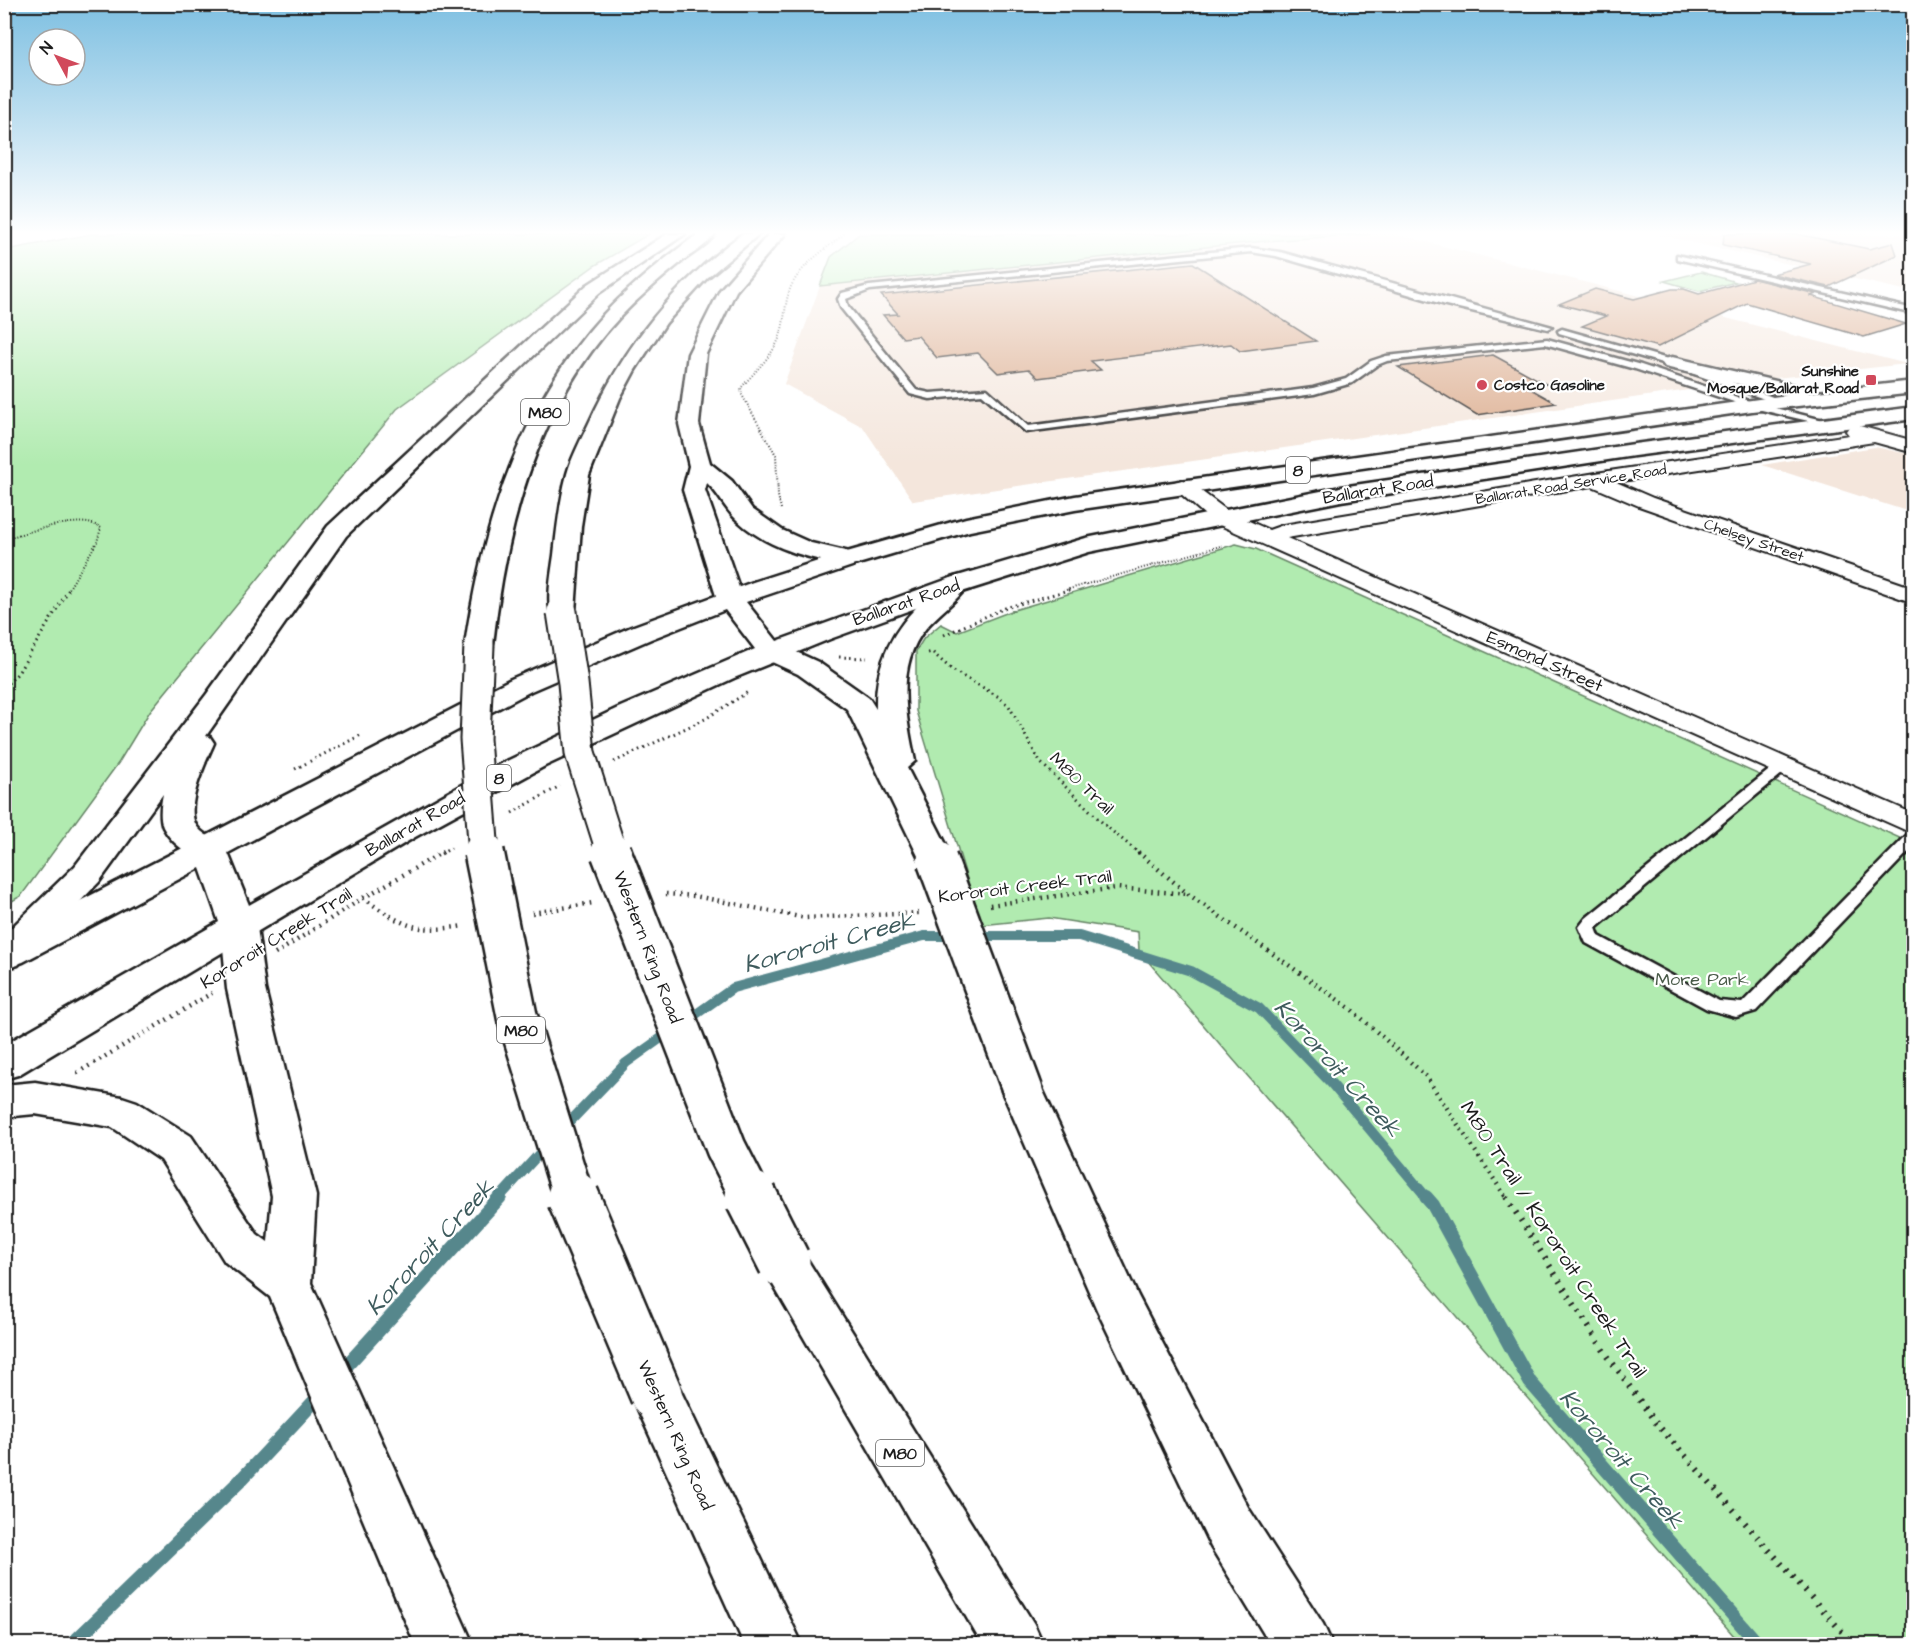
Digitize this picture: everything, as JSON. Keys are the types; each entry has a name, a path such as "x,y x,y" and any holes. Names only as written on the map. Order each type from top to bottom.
{"highway":[{"path":"5,956 87,874 216,701 337,531 423,447 569,311"},
{"name":"Western Ring Road","path":"619,311 599,331 556,389 516,469 500,521 485,588 479,645 475,739 485,863 517,1016 577,1210 656,1394 773,1644"},
{"name":"Western Ring Road","path":"667,311 632,354 603,412 579,472 567,538 562,612 573,683 580,753 618,870 726,1148 784,1262 1014,1644"},
{"path":"718,311 697,354 689,424 700,466 694,490 730,599 771,651 808,668 859,704 937,860 1023,1091 1121,1310 1224,1517 1303,1644"},
{"path":"1672,363 1822,397"},
{"name":"Ballarat Road","path":"5,956 521,686 641,633 730,599 849,559 966,525 1075,503 1752,405 1914,387"},
{"path":"1594,428 1691,401 1702,388"},
{"name":"Ballarat Road","path":"4,1064 413,824 533,759 771,651 955,585 1086,545 1365,490 1830,423 1910,415"},
{"path":"700,466 724,486 744,514 766,531 803,549 849,559"},
{"path":"905,795 891,722 891,681 896,657 907,635 918,621 955,585"},
{"path":"216,701 184,779 175,812 184,834 210,850 239,927 246,989 294,1196 288,1283 442,1639"},
{"path":"20,1100 123,1113 176,1148 241,1248 288,1283"}],"street":[{"path":"1830,423 1914,447"},
{"name":"Ballarat Road Service Road","path":"1268,538 1283,532 1596,479 1876,436"},
{"name":"Chelsey Street","path":"1596,479 1646,502 1914,596"},
{"name":"Esmond Street","path":"1182,486 1221,517 1914,825"}],"lane":[{"path":"848,311 913,392 930,396 984,391 1026,429 1314,391 1336,387 1349,381 1374,363 1386,359 1565,339 1566,334 1562,332"},
{"path":"1471,311 1491,318 1514,332 1545,342 1626,363 1752,405 1830,423"},
{"path":"1482,311 1548,327 1672,363 1781,402 1830,423"},
{"path":"1464,349 1525,326 1548,327"},
{"path":"1574,336 1594,346 1633,359 1626,363"},
{"path":"1783,766 1592,922 1587,927 1592,939 1713,1005 1725,1010 1743,1011 1914,836"}],"path":[{"path":"783,514 778,500 779,465 776,455 742,395 741,388 776,345 782,333 785,311"},
{"path":"4,539 61,524 96,524 101,528 97,542 24,663 4,687"},
{"path":"938,639 946,633 1005,608 1150,568 1211,547 1268,538"},
{"path":"924,654 932,652 930,645"},
{"name":"M80 Trail","path":"932,652 952,670 999,697 1009,706 1040,762 1057,780 1107,826 1188,894"},
{"path":"836,657 877,658"},
{"name":"Kororoit Creek Trail","path":"985,905 1116,888 1139,888 1188,894"},
{"name":"Kororoit Creek Trail","path":"655,893 695,896 805,918 893,916 928,912"},
{"name":"M80 Trail / Kororoit Creek Trail","path":"1188,894 1351,1010 1425,1075 1475,1147 1604,1351 1656,1423 1852,1644"},
{"name":"Kororoit Creek Trail","path":"20,1100 245,972 363,898 409,928 434,932 468,925"},
{"path":"526,915 602,902"}],"shaded area":[{"path":"811,311 1698,311 1907,364 1766,379 913,501 863,427 784,384"},
{"path":"1875,447 1913,455 1913,513 1762,465"}],"green space":[{"path":"5,311 532,311 397,409 150,711 119,762 21,896 5,905"},
{"name":"More Park","path":"1236,544 1256,549 1913,844 1913,1644 1741,1644 1139,951 1138,932 1049,918 981,925 916,711 916,651 924,638 941,624 957,632 1014,610"}],"building":[{"path":"895,311 1269,311 1316,341 1240,351 1231,344 1091,361 1101,370 1038,378 1029,369 998,373 978,353 937,358 918,336 903,338 883,315 898,314"},
{"path":"1586,311 1731,311 1658,347 1582,326 1606,316"},
{"path":"1774,311 1862,311 1906,324 1864,337"},
{"name":"Costco Gasoline","path":"1493,355 1546,384 1527,387 1556,403 1477,415 1398,367"}],"waterway":[{"name":"Kororoit Creek","path":"685,1022 733,988 924,936 956,936"},
{"name":"Kororoit Creek","path":"976,936 1079,936 1191,971 1259,1008 1331,1083 1428,1199"},
{"name":"Kororoit Creek","path":"562,1130 626,1063 671,1031"},
{"name":"Kororoit Creek","path":"498,1199 548,1144"},
{"name":"Kororoit Creek","path":"339,1374 500,1197"},
{"name":"Kororoit Creek","path":"1426,1197 1433,1205 1530,1382 1758,1644"},
{"name":"Kororoit Creek","path":"72,1644 239,1482 322,1393"}],"place":[{"name":"Sunshine Mosque/Ballarat Road","path":"1871,380"},
{"name":"Costco Gasoline","path":"1482,385"}]}
